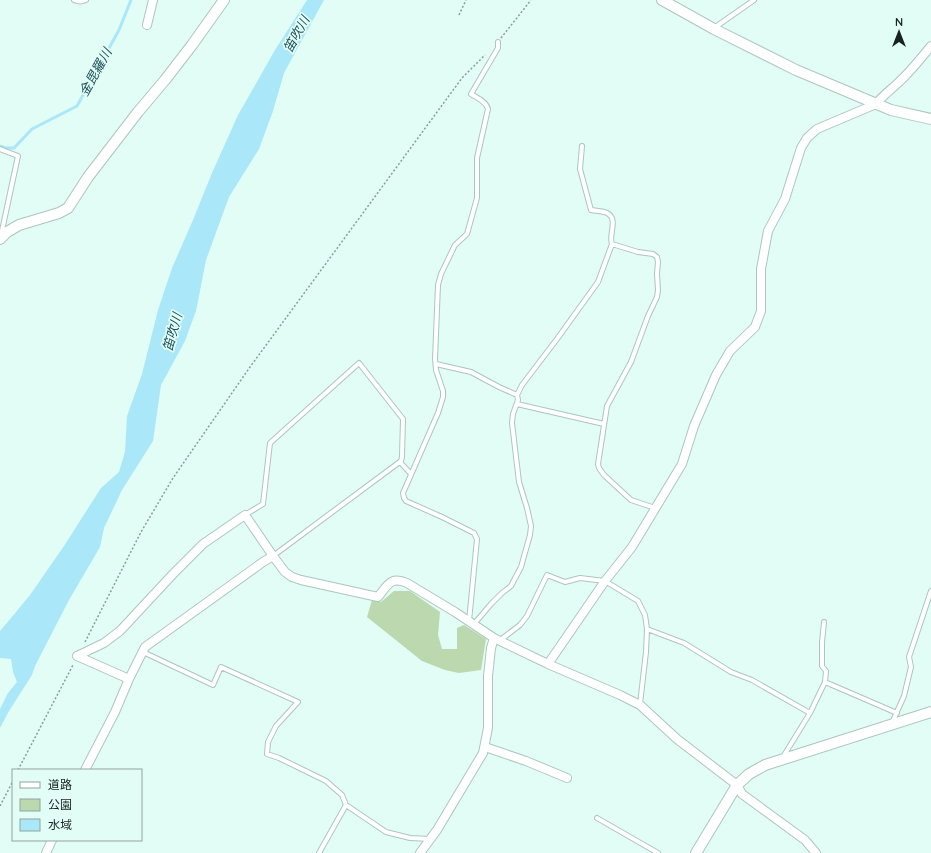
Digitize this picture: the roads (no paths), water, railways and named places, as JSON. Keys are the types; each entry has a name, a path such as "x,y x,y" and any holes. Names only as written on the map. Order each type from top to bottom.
{"street":[{"path":"148,25 153,0"},
{"path":"0,238 19,225 59,213 68,208 88,178 138,112 192,45 224,0"},
{"path":"662,0 714,29 796,70 892,110 931,119"},
{"path":"548,664 605,581 632,547 682,464 694,426 716,375 730,351 755,327 761,310 761,269 768,232 785,199 801,148 807,138 817,129 876,104 883,95 899,82 931,46"},
{"path":"129,679 78,656 104,643 120,631 203,544 245,515 285,572 292,577 378,598 390,583 394,580 399,580 407,583 497,639 548,664 640,705 677,739 737,785 742,794 805,840 816,853"},
{"path":"86,769 115,712 145,647 273,556"},
{"path":"420,853 437,830 483,753 488,728 488,676 491,648 497,639"},
{"path":"696,853 737,785 749,774 764,765 931,712"},
{"path":"485,746 567,778"},
{"path":"46,853 52,841"}],"lane":[{"path":"74,0 78,2 86,0"},
{"path":"714,29 754,0"},
{"path":"471,623 477,539 474,533 406,501 403,493 438,413 443,397 443,391 436,370 435,359 438,285 441,274 456,245 467,234 478,198 478,158 488,109 485,103 471,94 498,48 498,42"},
{"path":"471,623 511,586 521,567 530,535 531,526 519,482 512,423 513,414 518,400 517,395 522,385 598,282 612,244 611,235 613,223 611,216 607,213 591,210 580,170 582,146"},
{"path":"0,149 18,156 0,238"},
{"path":"612,244 638,252 653,254 657,257 658,290 657,297 648,316 631,362 607,406 598,464 604,475 631,500 655,508"},
{"path":"245,515 263,504 270,443 359,363 403,419 402,457 400,462 273,556"},
{"path":"436,364 471,372 517,395"},
{"path":"517,404 604,424"},
{"path":"400,462 411,474"},
{"path":"497,639 520,625 527,616 547,575 565,582 580,578 605,581 638,601 645,615 647,629 646,652 640,705"},
{"path":"891,725 904,696 911,667 908,657 931,591"},
{"path":"782,759 810,713 825,682 826,671 822,666 824,622"},
{"path":"647,629 684,643 731,672 752,680 810,713"},
{"path":"142,652 213,686 222,667 298,702 276,726 268,742 267,754 279,758 326,781 342,795 346,805 386,832 410,838 430,840"},
{"path":"825,682 897,713"},
{"path":"319,853 346,805"},
{"path":"597,818 658,853"}],"water":[{"name":"笛吹川","path":"307,0 324,0 284,73 273,111 259,149 229,197 206,260 196,311 185,341 161,385 153,441 122,490 104,528 100,547 69,600 35,666 32,675 0,728 0,709 8,693 17,682 13,672 11,659 0,658 0,631 30,595 64,546 101,488 119,472 125,452 127,416 142,374 158,310 172,268 238,115 275,50"}],"waterway":[{"name":"金毘羅川","path":"0,146 14,148 32,129 77,106 119,30 131,0"}]}
